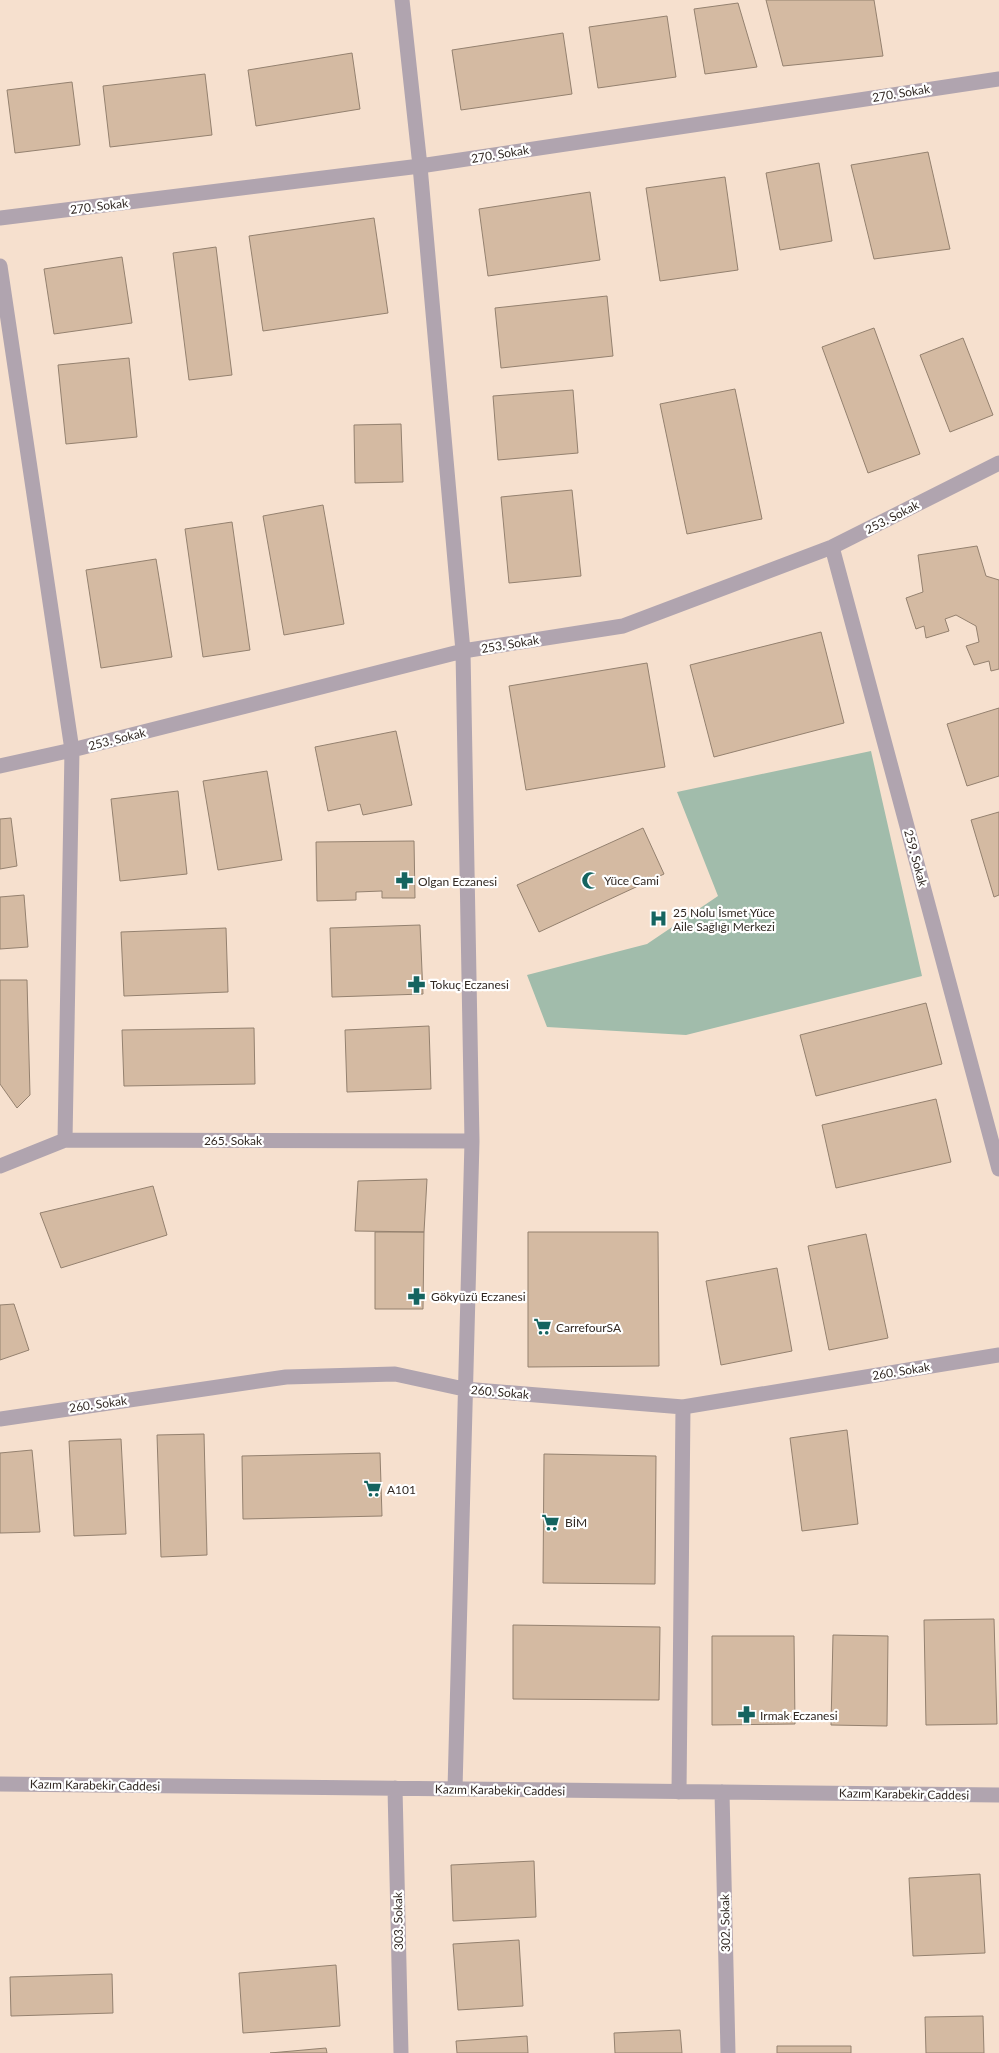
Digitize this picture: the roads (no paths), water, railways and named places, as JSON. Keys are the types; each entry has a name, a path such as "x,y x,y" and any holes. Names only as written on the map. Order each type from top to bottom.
{"street":[{"path":"402,0 420,166 463,651 472,1141 455,1789"},
{"name":"270. Sokak","path":"0,218 420,166 999,78"},
{"path":"0,266 72,750 64,1140"},
{"name":"253. Sokak","path":"0,766 72,750 463,651 623,626 832,547 999,463"},
{"name":"259. Sokak","path":"832,547 999,1170"},
{"name":"265. Sokak","path":"0,1166 64,1140 472,1141"},
{"name":"260. Sokak","path":"0,1419 286,1377 395,1374 464,1389 683,1407 999,1355"},
{"path":"679,1792 683,1407"},
{"name":"Kazım Karabekir Caddesi","path":"0,1784 999,1796"},
{"name":"303. Sokak","path":"395,1788 401,2053"},
{"name":"302. Sokak","path":"722,1792 728,2053"}],"place":[{"name":"Yüce Cami","path":"590,880"},
{"name":"Olgan Eczanesi","path":"404,881"},
{"name":"25 Nolu İsmet Yüce Aile Sağlığı Merkezi","path":"659,919"},
{"name":"Tokuç Eczanesi","path":"416,984"},
{"name":"Gökyüzü Eczanesi","path":"417,1296"},
{"name":"CarrefourSA","path":"542,1327"},
{"name":"A101","path":"373,1489"},
{"name":"BİM","path":"551,1522"},
{"name":"Irmak Eczanesi","path":"746,1715"}]}
